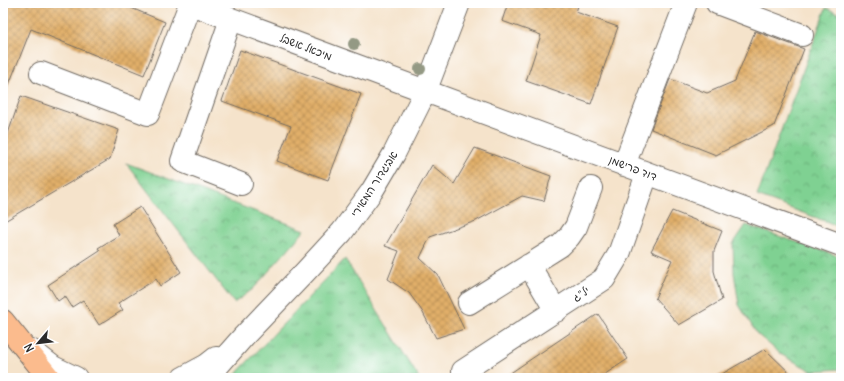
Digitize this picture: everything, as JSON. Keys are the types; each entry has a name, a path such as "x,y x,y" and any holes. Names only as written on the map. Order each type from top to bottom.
{"main road":[{"path":"3,321 49,378"}],"street":[{"name":"אביגדור המאירי","path":"206,378 342,232 372,191 394,154 425,92 458,3"},
{"path":"624,165 686,3"},
{"path":"717,3 802,34"},
{"name":"מיכאל אשבל","path":"189,4 425,92"},
{"path":"41,73 148,114 189,4"},
{"path":"231,19 182,160 241,184"},
{"name":"דוד פרישמן","path":"425,92 841,245"},
{"name":"יל\"ג","path":"463,372 604,279 619,254 647,174"},
{"path":"468,302 560,246 576,227 591,188"},
{"path":"529,265 556,311"},
{"name":"אביגדור המאירי","path":"183,378 207,365 244,336"},
{"path":"20,342 53,367 76,378"}],"green space":[{"path":"826,8 841,14 841,227 757,196"},
{"path":"126,163 305,230 253,289 234,303"},
{"path":"746,225 841,257 841,369 812,371 782,355 757,334 739,305 734,273 733,244"},
{"path":"345,259 419,378 232,378"}],"building":[{"path":"3,3 119,3 165,22 144,75 31,29 3,97"},
{"path":"508,3 579,3 576,12 618,27 591,104 526,81 541,35 502,21"},
{"path":"755,31 804,49 774,126 716,155 651,129 670,79 707,93 735,81"},
{"path":"240,50 361,94 328,180 277,161 291,126 222,101"},
{"path":"21,96 119,130 110,159 3,222 3,148"},
{"path":"475,148 551,176 544,201 522,196 476,221 430,237 420,258 438,275 464,329 436,338 422,311 409,293 388,279 399,251 385,246 432,165 454,184"},
{"path":"140,207 181,272 160,286 156,279 118,303 123,310 99,325 83,300 72,307 65,296 58,301 48,285 100,251 98,248 119,235 113,224"},
{"path":"672,211 722,231 714,251 714,271 722,300 679,325 655,298 672,260 651,251"},
{"path":"598,314 628,359 599,378 503,378"},
{"path":"765,349 795,378 715,378"}]}
